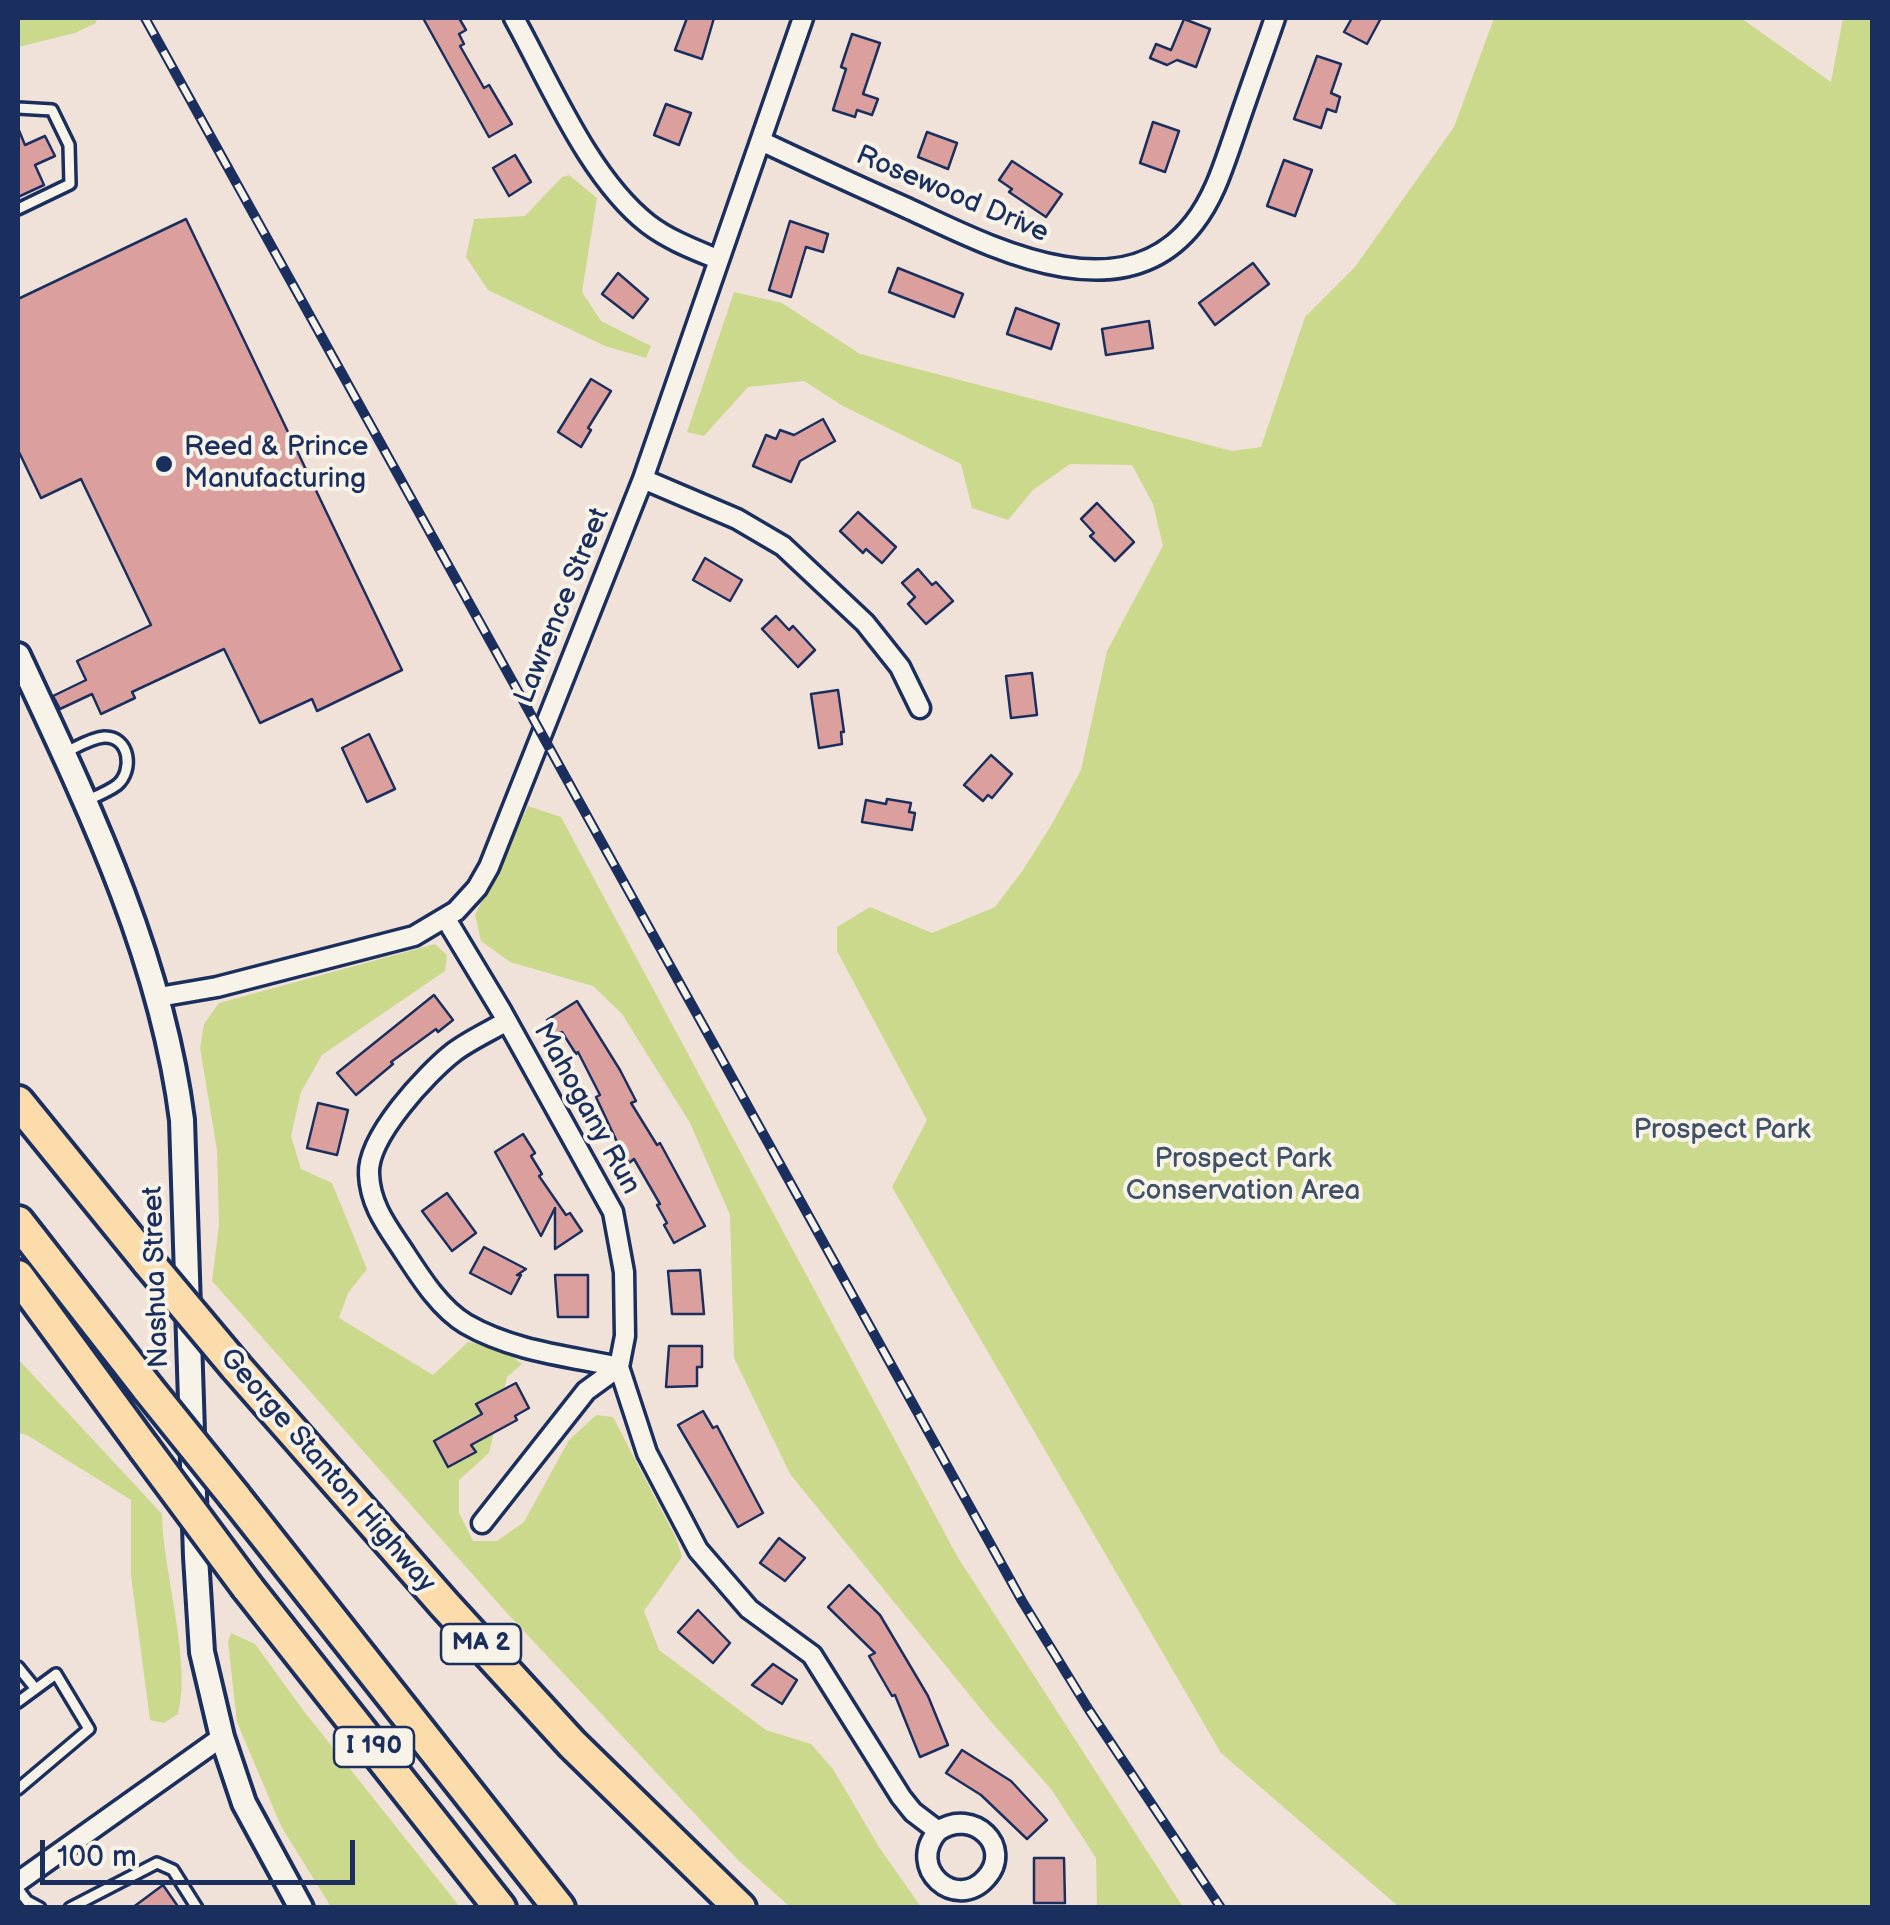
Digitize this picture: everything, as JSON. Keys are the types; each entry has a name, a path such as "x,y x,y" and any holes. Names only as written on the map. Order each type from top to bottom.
{"highway":[{"name":"George Stanton Highway","path":"18,1102 236,1366 444,1604 572,1744 740,1908"},
{"path":"18,1222 560,1908"},
{"name":"I 190","path":"18,1276 247,1587 500,1908"},
{"path":"572,1744 712,1908"}],"main road":[{"name":"Nashua Street","path":"18,655 64,753 137,928 174,1058 182,1120 202,1652 222,1737 244,1803 301,1908"}],"street":[{"path":"514,18 596,167 619,198 680,245 717,258"},
{"name":"Lawrence Street","path":"159,998 414,936 446,919 478,888 642,479 804,18"},
{"name":"Rosewood Drive","path":"760,142 1008,254 1053,266 1124,266 1173,244 1193,225 1212,196 1275,18"},
{"path":"642,479 738,518 784,546 866,623 900,666 920,708"},
{"name":"Mahogany Run","path":"446,919 613,1212 624,1272 625,1336 619,1367 647,1453 698,1550 749,1609 812,1655 901,1797 912,1812 938,1831"},
{"path":"507,1021 454,1052 385,1128 370,1158 368,1173 374,1202 416,1270 461,1321 519,1347 619,1367"},
{"path":"482,1523 586,1391 619,1367"},
{"path":"18,1885 222,1737"}],"lane":[{"path":"18,108 52,110 69,145 70,184 18,208"},
{"path":"64,753 99,737 110,737 127,754 128,767 119,784 85,802"},
{"path":"18,1666 35,1688"},
{"path":"18,1702 56,1674 89,1730 18,1788"},
{"path":"70,1908 157,1863 172,1870 198,1908"},
{"path":"18,1885 27,1902 40,1908"}],"green space":[{"path":"18,18 97,18 96,23 75,33 18,47"},
{"name":"Prospect Park Conservation Area","path":"1494,18 1741,18 1831,82 1843,18 1872,18 1872,1907 1399,1907 1221,1753 892,1187 927,1120 837,951 837,927 870,907 932,933 995,907 1023,870 1081,770 1107,651 1163,546 1153,504 1132,465 1070,464 1033,490 1008,520 972,508 961,464 843,406 804,381 748,387 704,436 687,432 734,292 782,303 860,354 1232,451 1261,447 1305,317 1355,267 1454,127"},
{"path":"569,175 597,198 582,292 601,321 651,346 646,358 605,346 488,290 466,257 474,219 525,216 562,177"},
{"path":"528,806 561,817 957,1556 1183,1907 1097,1907 1096,1858 1051,1789 993,1724 790,1474 734,1358 730,1215 690,1123 622,1014 593,986 510,962 481,941 475,915"},
{"path":"435,944 447,955 445,971 322,1055 301,1092 291,1136 301,1169 332,1183 367,1269 348,1293 339,1318 433,1375 468,1342 501,1348 522,1364 507,1377 489,1453 459,1480 459,1513 473,1541 497,1541 524,1522 569,1440 596,1415 613,1417 676,1538 682,1557 644,1611 659,1650 766,1730 811,1744 833,1769 879,1847 921,1907 790,1907 738,1860 506,1612 212,1281 219,1225 217,1150 200,1048 204,1024 219,1003"},
{"path":"18,1359 162,1514 182,1669 178,1714 164,1723 150,1720 131,1576 131,1500 18,1433"},
{"path":"231,1633 255,1644 460,1907 331,1907 281,1826 237,1722 228,1642"}],"building":[{"path":"423,18 459,18 466,30 459,34 464,44 460,46 484,88 489,85 512,124 489,137"},
{"path":"687,18 714,18 702,59 675,50"},
{"path":"1352,18 1381,18 1367,44 1344,32"},
{"path":"1184,19 1210,29 1196,67 1177,60 1167,65 1150,58 1156,44 1171,50"},
{"path":"852,34 880,43 863,94 878,99 872,115 857,110 855,117 833,110"},
{"path":"1317,56 1341,64 1331,93 1340,97 1336,112 1327,109 1321,128 1294,119"},
{"path":"666,104 691,113 679,145 654,135"},
{"path":"1153,122 1179,131 1165,172 1140,163"},
{"path":"18,128 25,145 45,136 55,156 35,165 44,185 18,197"},
{"path":"927,132 957,143 948,169 918,157"},
{"path":"515,155 531,182 509,196 493,168"},
{"path":"1284,160 1312,170 1295,216 1267,206"},
{"path":"1012,161 1062,194 1046,217 1009,192 1012,189 999,180"},
{"name":"Reed & Prince Manufacturing","path":"186,219 402,670 317,711 312,699 260,723 224,649 132,692 135,698 101,714 92,694 60,709 53,696 86,680 77,661 151,625 81,479 41,498 18,450 18,299"},
{"path":"790,221 828,234 823,252 806,247 791,297 769,290"},
{"path":"1253,263 1269,284 1215,325 1199,303"},
{"path":"898,268 963,294 954,317 889,292"},
{"path":"618,273 648,299 633,318 602,294"},
{"path":"1016,308 1059,324 1051,349 1007,334"},
{"path":"1149,321 1153,348 1106,355 1102,329"},
{"path":"591,379 611,391 581,447 558,432"},
{"path":"823,419 835,441 800,461 791,482 753,466 766,435 776,439 780,430 794,435"},
{"path":"1097,503 1134,542 1115,561 1090,536 1094,533 1081,519"},
{"path":"858,512 896,547 882,563 866,549 863,553 840,531"},
{"path":"705,558 742,580 730,601 693,580"},
{"path":"918,569 953,601 926,624 908,604 915,597 902,583"},
{"path":"776,616 789,630 793,626 815,650 798,667 762,629"},
{"path":"1032,673 1037,715 1011,718 1006,676"},
{"path":"838,690 842,744 819,748 811,694"},
{"path":"369,734 395,789 367,802 342,748"},
{"path":"991,755 1012,774 992,798 988,795 983,801 964,785"},
{"path":"887,799 911,803 909,812 915,813 912,830 862,822 866,800 886,804"},
{"path":"434,995 453,1020 391,1062 356,1095 337,1073"},
{"path":"577,1001 620,1070 636,1101 631,1103 657,1145 660,1143 705,1226 674,1243 664,1225 667,1223 657,1205 660,1204 634,1159 629,1163 618,1144 596,1097 600,1095 578,1052 562,1032 556,1035 547,1020"},
{"path":"318,1103 348,1110 337,1155 307,1148"},
{"path":"523,1134 535,1153 531,1156 542,1174 539,1176 582,1231 555,1249 555,1208 541,1236 495,1152"},
{"path":"447,1193 476,1233 452,1251 422,1211"},
{"path":"484,1247 526,1269 517,1275 521,1275 511,1294 470,1273"},
{"path":"700,1270 704,1314 672,1314 668,1271"},
{"path":"555,1275 588,1275 588,1317 558,1317"},
{"path":"669,1346 702,1346 697,1386 666,1387"},
{"path":"516,1383 529,1408 515,1416 517,1420 471,1445 476,1452 448,1467 434,1441 482,1414 476,1404"},
{"path":"703,1411 713,1428 717,1426 763,1513 738,1527 678,1425"},
{"path":"779,1538 805,1558 785,1581 760,1563"},
{"path":"849,1585 880,1615 928,1696 948,1745 920,1757 895,1695 892,1696 869,1656 875,1653 828,1607"},
{"path":"698,1610 730,1643 713,1663 678,1632"},
{"path":"773,1664 797,1680 782,1704 752,1685"},
{"path":"962,1750 1011,1781 1047,1820 1027,1839 981,1795 946,1773"},
{"path":"1034,1858 1064,1858 1065,1903 1034,1903"},
{"path":"163,1885 179,1908 132,1908"}],"railway":[{"path":"145,18 1022,1601 1089,1710 1221,1908"}],"place":[{"name":"Reed & Prince Manufacturing","path":"164,464"}],"park label":[{"name":"Prospect Park","path":"1722,1131"}]}
